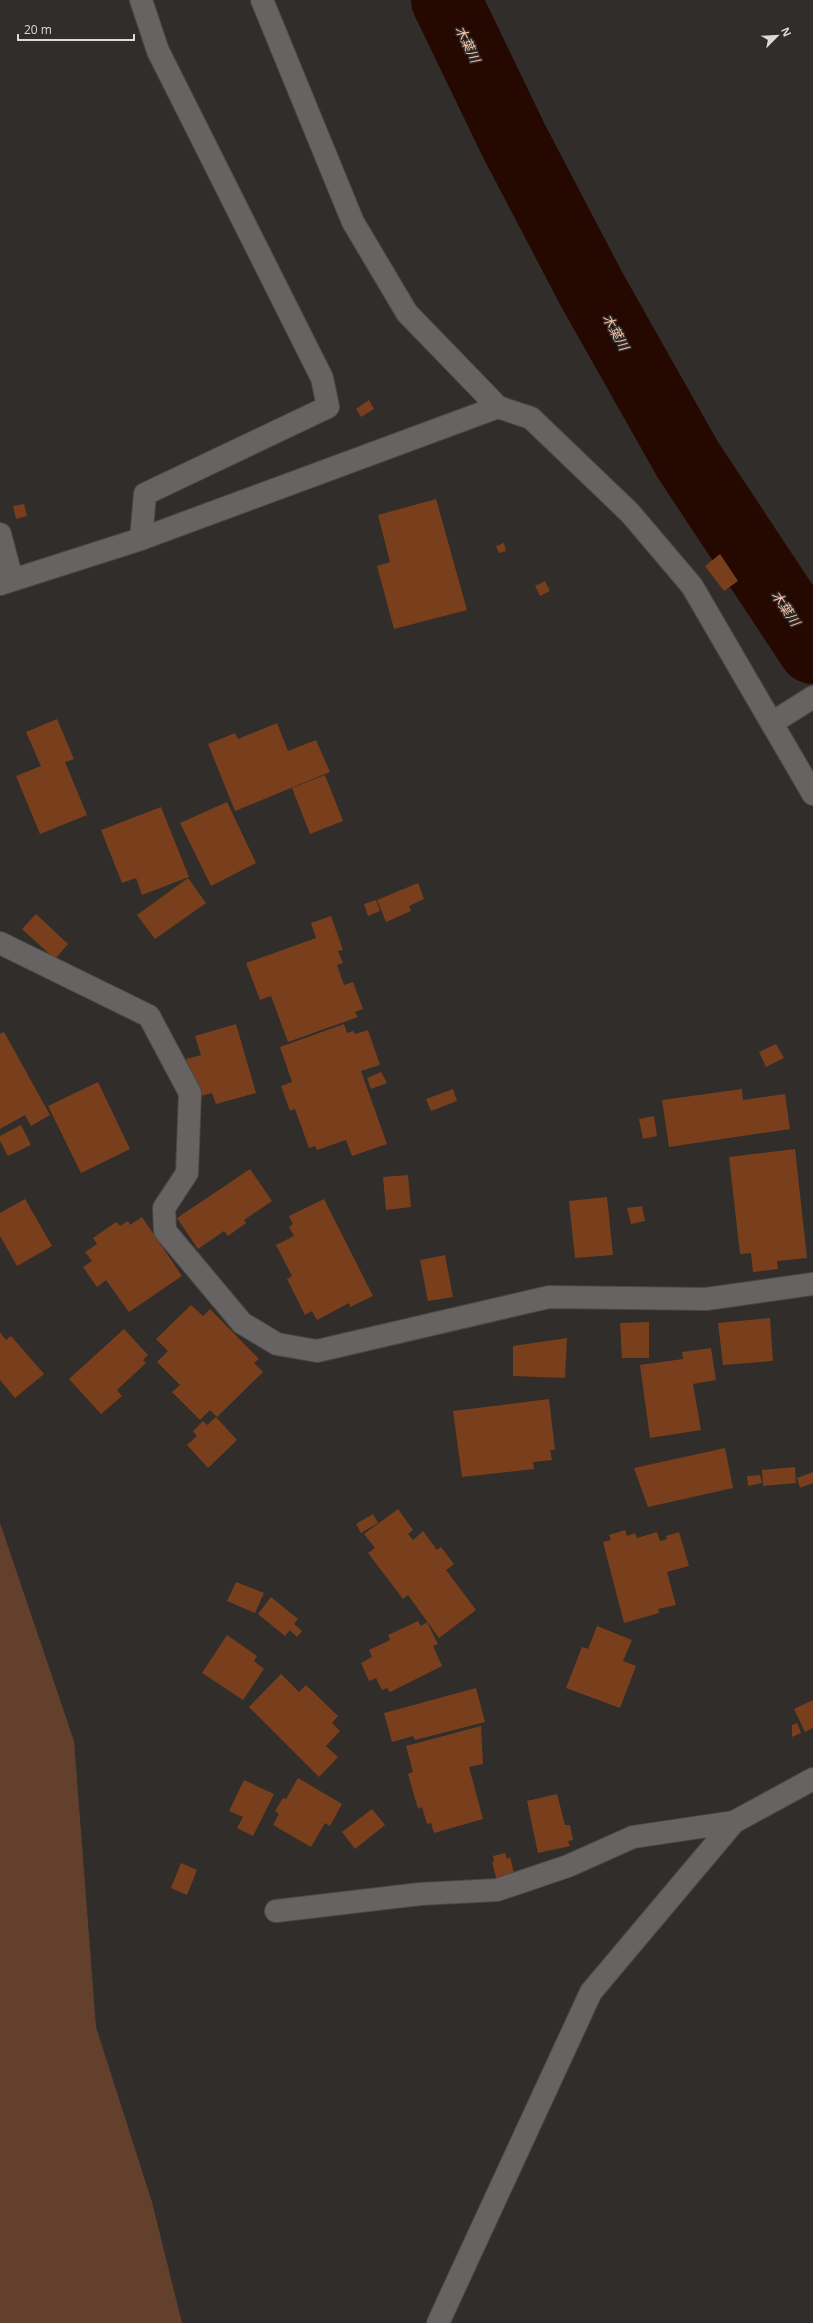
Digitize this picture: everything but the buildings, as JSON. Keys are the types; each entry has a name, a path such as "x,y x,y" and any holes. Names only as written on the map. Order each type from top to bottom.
{"street":[{"path":"140,0 158,51 322,378 328,407 145,494 141,539"},
{"path":"262,0 353,222 407,313 498,408 531,418 630,513 692,586 813,794"},
{"path":"0,534 6,582 141,539 498,408"},
{"path":"772,724 813,697"},
{"path":"0,943 149,1016 190,1093 187,1173 164,1208 165,1231 242,1323 277,1344 316,1351 549,1297 706,1299 813,1284"},
{"path":"276,1911 420,1894 497,1890 568,1866 633,1837 734,1822 813,1779"},
{"path":"438,2323 591,1992 734,1822"}],"shaded area":[{"path":"0,1523 74,1741 96,2027 152,2202 182,2323 0,2323"}],"waterway":[{"name":"木葉川","path":"446,0 514,141 592,290 688,460 813,649"}]}
